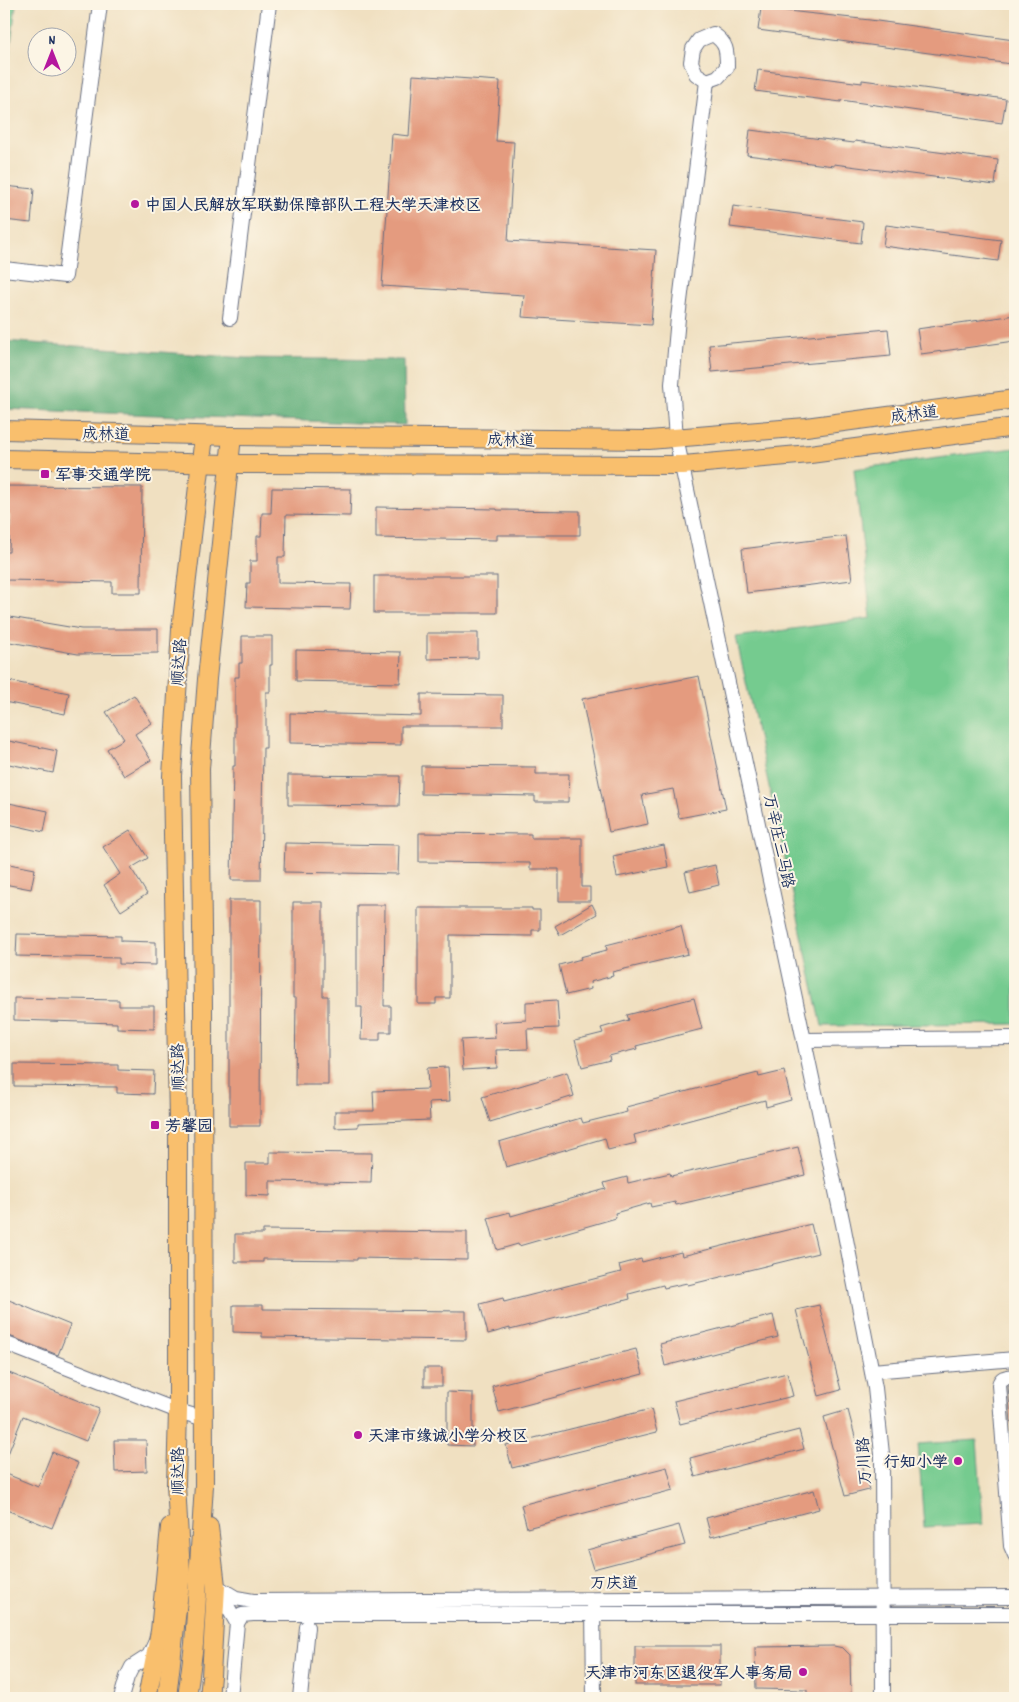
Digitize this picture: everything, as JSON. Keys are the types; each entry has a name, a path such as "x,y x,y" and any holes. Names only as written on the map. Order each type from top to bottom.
{"main road":[{"name":"成林道","path":"4,430 204,436 649,440 806,426 1015,400"},
{"name":"成林道","path":"4,458 230,464 683,464 810,454 1015,427"},
{"name":"顺达路","path":"187,1698 194,1644 189,1573 176,1484 178,1411 178,1123 172,776 181,629 204,436"},
{"name":"顺达路","path":"167,1698 204,1484 203,1007 200,769 207,679 232,436"},
{"path":"147,1698 160,1631 166,1558 176,1484"},
{"path":"204,1484 216,1586 209,1698"}],"street":[{"path":"4,269 65,276 100,4"},
{"path":"230,318 269,4"},
{"name":"万辛庄三马路","path":"708,81 678,318 672,384 676,438 843,1224"},
{"path":"804,1040 1015,1038"},
{"name":"万川路","path":"843,1224 872,1371 882,1454 883,1698"},
{"path":"4,1343 178,1411 205,1419"},
{"path":"872,1371 1015,1359"},
{"path":"1015,1376 1004,1377 1000,1380 999,1385 1011,1546 1015,1555"},
{"path":"216,1586 237,1623 230,1698"},
{"name":"万庆道","path":"216,1586 236,1598 253,1601 1015,1597"},
{"path":"593,1599 594,1698"},
{"name":"万庆道","path":"237,1623 242,1615 253,1614 1015,1614"},
{"path":"300,1698 307,1627"},
{"path":"120,1698 126,1677 132,1667 149,1656 160,1631"}],"green space":[{"path":"4,4 16,4 7,75 4,74"},
{"path":"4,341 247,358 404,360 405,425 4,409"},
{"path":"1015,448 1015,1024 822,1026 736,637 871,618 854,469"},
{"path":"977,1440 983,1524 924,1527 918,1444"}],"building":[{"path":"761,8 870,20 1014,40 1011,64 758,30"},
{"path":"758,70 862,83 862,80 1006,99 1002,123 841,100 841,102 755,91"},
{"path":"413,75 500,81 496,141 514,142 508,241 656,250 651,325 522,317 524,295 382,286 392,134 409,136"},
{"path":"750,130 854,143 855,141 998,160 995,185 834,164 834,166 747,155"},
{"path":"4,186 34,189 31,223 4,220"},
{"path":"733,206 863,222 861,243 730,227"},
{"path":"886,225 1001,240 998,261 883,246"},
{"path":"1015,315 1015,341 921,354 917,329"},
{"path":"888,329 891,356 712,372 709,345"},
{"path":"4,486 142,487 141,593 112,593 112,582 5,580 5,552 9,552 10,515 4,515"},
{"path":"272,488 351,489 350,516 286,515 285,557 278,557 278,583 351,584 350,609 246,607 247,583 250,583 250,561 257,561 257,536 261,536 262,513 271,513"},
{"path":"376,507 580,511 580,535 497,535 497,540 376,538"},
{"path":"846,536 852,580 747,593 742,549"},
{"path":"374,576 497,576 497,613 374,613"},
{"path":"4,616 81,629 158,629 158,653 78,654 4,641"},
{"path":"427,633 478,633 478,658 427,659"},
{"path":"242,636 272,636 270,692 266,692 266,748 263,748 261,880 231,880 233,766 235,766 235,677 239,677 239,663 242,663"},
{"path":"296,650 401,652 400,683 296,681"},
{"path":"699,676 726,809 679,818 673,789 642,795 648,824 609,832 582,699"},
{"path":"4,680 69,693 65,714 4,702"},
{"path":"421,694 503,695 503,726 401,726 401,745 290,743 290,713 421,716"},
{"path":"134,695 152,723 135,734 151,760 124,776 107,749 124,739 106,712"},
{"path":"4,740 57,751 53,773 4,763"},
{"path":"421,766 536,767 536,774 569,774 568,802 535,802 535,796 421,794"},
{"path":"288,775 400,776 399,806 288,805"},
{"path":"4,802 48,811 44,832 4,823"},
{"path":"130,830 148,858 131,868 147,894 121,911 104,885 120,874 103,847"},
{"path":"419,833 531,834 531,838 582,838 582,887 590,887 590,901 559,901 559,869 530,869 530,863 419,862"},
{"path":"285,843 399,845 398,874 284,872"},
{"path":"664,845 668,867 617,877 613,856"},
{"path":"4,863 35,869 31,889 4,884"},
{"path":"715,865 719,885 690,892 685,872"},
{"path":"229,900 261,900 260,1126 229,1126"},
{"path":"293,902 323,902 323,996 328,996 328,1085 295,1085 296,998 293,998"},
{"path":"592,904 597,914 560,935 555,926"},
{"path":"357,905 385,905 384,1006 391,1006 391,1032 380,1032 380,1040 361,1040 362,1007 357,1007"},
{"path":"418,908 532,908 532,910 540,910 540,930 532,930 532,936 450,935 450,998 436,998 436,1004 418,1004"},
{"path":"681,926 688,954 612,972 613,976 590,982 591,989 566,995 559,965 607,950 606,945"},
{"path":"17,934 121,936 121,941 156,942 156,965 119,964 119,958 16,956"},
{"path":"14,998 119,1000 119,1006 154,1006 154,1029 117,1028 117,1023 14,1020"},
{"path":"694,998 702,1029 636,1046 637,1049 609,1056 610,1060 582,1067 575,1040 603,1033 601,1028 629,1020 627,1015"},
{"path":"557,1000 559,1028 527,1029 528,1049 496,1050 497,1068 463,1070 461,1040 495,1038 494,1022 526,1020 526,1002"},
{"path":"14,1064 118,1065 118,1070 154,1071 153,1094 117,1093 117,1087 14,1086"},
{"path":"448,1067 450,1101 429,1102 430,1120 358,1123 358,1127 335,1128 335,1111 374,1111 373,1091 428,1089 427,1068"},
{"path":"784,1071 791,1100 766,1107 765,1100 634,1135 636,1143 608,1150 605,1138 506,1167 499,1142 581,1118 583,1123 627,1112 626,1107 758,1073 759,1077"},
{"path":"567,1072 574,1096 490,1122 482,1097"},
{"path":"798,1147 805,1175 676,1205 675,1202 651,1207 650,1203 615,1213 616,1218 519,1246 518,1244 497,1250 488,1218 510,1212 511,1216 606,1189 604,1183 627,1177 628,1183 670,1173 671,1176"},
{"path":"270,1152 372,1153 371,1183 270,1181 270,1196 246,1195 246,1163 270,1163"},
{"path":"811,1224 818,1253 688,1285 687,1283 664,1288 663,1285 629,1294 630,1299 488,1334 480,1304 503,1298 504,1302 621,1272 619,1265 641,1259 642,1262 681,1252 682,1256"},
{"path":"263,1230 467,1232 467,1260 357,1258 357,1260 263,1259 263,1262 235,1262 235,1234 263,1234"},
{"path":"4,1298 70,1325 58,1355 4,1334"},
{"path":"233,1305 263,1305 263,1309 466,1311 466,1340 262,1337 262,1333 233,1332"},
{"path":"819,1305 841,1390 819,1396 796,1310"},
{"path":"773,1315 778,1337 665,1366 660,1344"},
{"path":"636,1349 643,1374 499,1412 492,1386"},
{"path":"424,1368 442,1368 442,1386 424,1386"},
{"path":"4,1371 99,1409 86,1441 23,1416 4,1464"},
{"path":"787,1373 793,1396 680,1424 674,1401"},
{"path":"1015,1385 1015,1423 1011,1423 1008,1386"},
{"path":"447,1392 473,1393 473,1446 447,1445"},
{"path":"651,1409 657,1432 512,1468 506,1445"},
{"path":"848,1410 869,1490 845,1496 824,1417"},
{"path":"799,1430 804,1449 695,1477 690,1458"},
{"path":"114,1440 146,1440 147,1471 115,1472"},
{"path":"52,1452 78,1463 52,1528 4,1509 4,1473 38,1487"},
{"path":"667,1467 673,1490 527,1528 521,1505"},
{"path":"814,1490 819,1509 711,1537 706,1518"},
{"path":"679,1525 685,1545 593,1569 587,1550"},
{"path":"635,1646 720,1646 720,1685 635,1685"},
{"name":"天津市河东区退役军人事务局","path":"834,1646 843,1648 850,1655 851,1698 807,1698 807,1690 756,1689 755,1647"}],"place":[{"name":"中国人民解放军联勤保障部队工程大学天津校区","path":"135,204"},
{"name":"军事交通学院","path":"45,474"},
{"name":"芳馨园","path":"155,1125"},
{"name":"天津市缘诚小学分校区","path":"358,1435"},
{"name":"行知小学","path":"958,1461"},
{"name":"天津市河东区退役军人事务局","path":"803,1672"}]}
